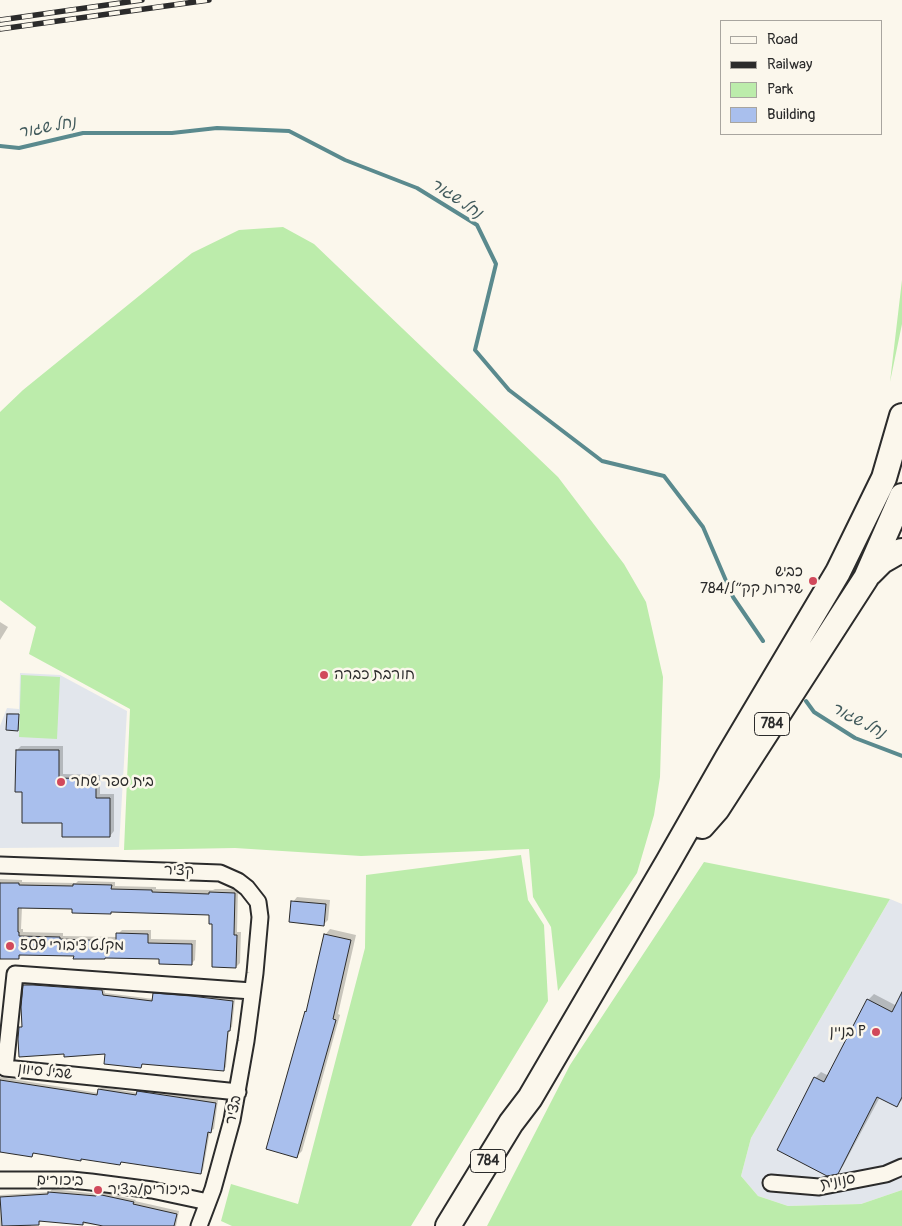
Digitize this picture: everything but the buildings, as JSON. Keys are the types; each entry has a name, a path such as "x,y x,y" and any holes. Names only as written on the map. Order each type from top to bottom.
{"main road":[{"name":"784","path":"448,1226 511,1123 530,1098 838,572 884,478 902,416"},
{"name":"784","path":"668,862 717,809 866,578 902,496"},
{"path":"866,578 882,561 902,551"},
{"path":"464,1226 519,1126 530,1098"}],"street":[{"name":"קציר","path":"0,865 220,873 238,881 247,888 258,902 260,918 252,991"},
{"name":"שביל סיוון","path":"238,1092 5,1068 15,974 252,991"},
{"name":"בציר","path":"199,1226 213,1189 232,1120 246,1041 252,991"},
{"name":"סנונית","path":"772,1183 819,1187 886,1174 902,1167"},
{"name":"ביכורים","path":"0,1180 71,1180 91,1182 152,1190 208,1202"}],"shaded area":[{"name":"בית ספר שחר","path":"20,673 60,675 127,711 119,847 0,848 0,726 7,708 19,709"},
{"path":"890,899 902,904 902,1190 861,1204 788,1206 758,1196 741,1176 751,1138"}],"green space":[{"path":"283,227 314,244 558,477 624,564 646,602 663,677 660,777 654,815 637,873 558,991 551,927 533,897 529,849 361,856 235,848 124,850 130,709 29,654 36,627 0,600 0,412 23,390 192,253 239,230"},
{"path":"902,280 902,324 890,382"},
{"path":"21,675 60,677 57,739 19,737"},
{"path":"521,855 528,900 544,925 548,1001 411,1226 232,1226 221,1221 231,1184 298,1204 365,948 366,875"},
{"path":"704,862 890,899 751,1138 741,1176 758,1196 788,1206 861,1204 902,1190 902,1226 487,1226 570,1065"}],"waterway":[{"name":"נחל שגור","path":"0,146 19,148 83,133 172,133 217,128 289,131 345,160 417,188 477,225 496,264 475,350 509,390 602,461 664,476 703,527 733,597 763,641"},
{"name":"נחל שגור","path":"806,701 814,712 855,738 902,756"}],"railway":[{"path":"0,20 142,0"},
{"path":"0,29 209,0"}],"place":[{"name":"כביש 784/שדרות קק״ל","path":"813,581"},
{"name":"חורבת כברה","path":"324,675"},
{"name":"בית ספר שחר","path":"61,782"},
{"name":"מקלט ציבורי 509","path":"10,946"},
{"name":"בניין P","path":"876,1032"},
{"name":"ביכורים/בציר","path":"98,1190"}]}
